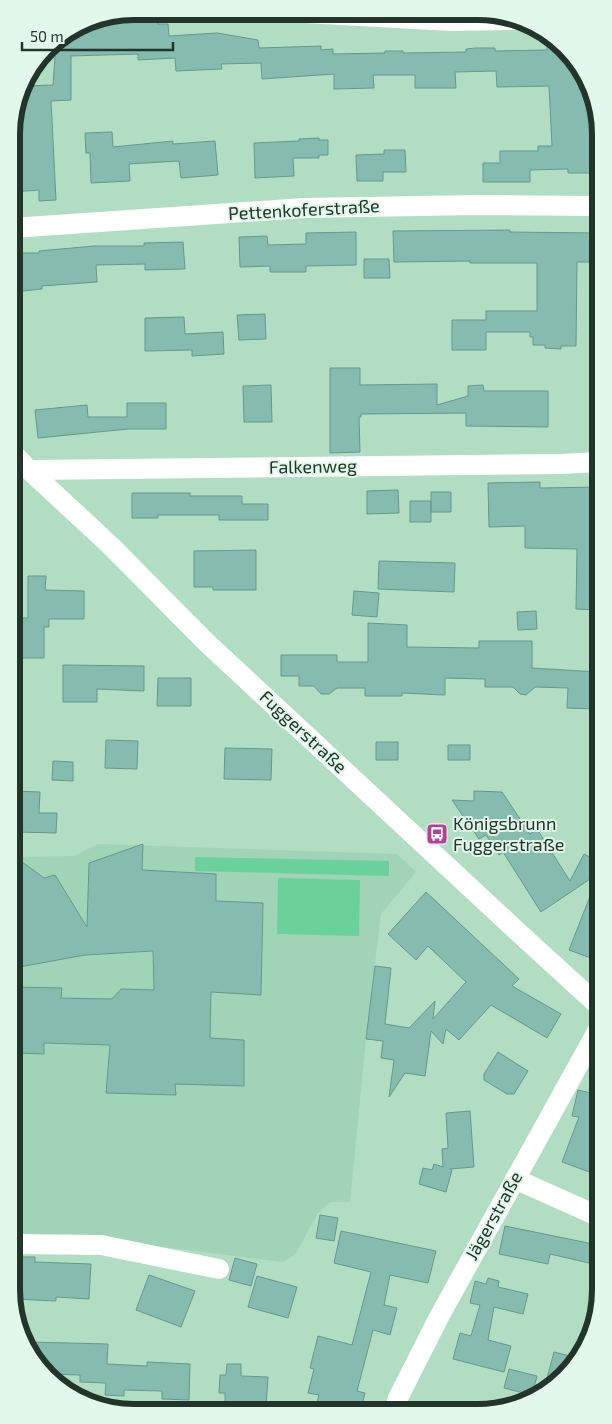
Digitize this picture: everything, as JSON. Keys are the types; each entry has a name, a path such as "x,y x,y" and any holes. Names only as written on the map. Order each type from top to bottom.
{"street":[{"name":"Pettenkoferstraße","path":"20,227 304,208 457,205 592,206"},
{"name":"Fuggerstraße","path":"20,460 111,546 206,642 592,999"},
{"name":"Falkenweg","path":"29,470 592,462"},
{"name":"Jägerstraße","path":"396,1404 439,1317 592,1040"},
{"path":"515,1179 592,1213"},
{"path":"20,1244 101,1245 219,1269"}],"shaded area":[{"path":"98,844 397,854 416,872 381,914 366,1039 350,1202 330,1202 318,1213 295,1255 282,1262 109,1240 20,1234 20,857 74,856"}],"green space":[{"path":"195,857 389,861 389,876 195,871"},
{"path":"278,878 360,880 359,936 277,934"}],"building":[{"path":"137,20 158,20 158,24 168,24 169,36 217,33 258,40 259,48 321,46 321,50 333,49 333,54 385,53 385,51 403,51 403,53 466,52 466,49 475,48 495,48 495,51 547,50 547,47 552,47 564,59 577,77 588,105 592,173 568,173 568,169 530,170 530,182 483,182 483,163 500,163 500,151 538,151 538,146 552,146 549,86 497,87 496,71 455,72 456,88 415,88 415,75 373,75 374,88 334,89 334,74 262,79 261,63 221,64 222,69 176,71 175,58 138,60 138,54 71,56 71,100 51,101 56,200 39,201 39,190 20,191 20,127 24,105 31,86 53,85 54,52 71,39 108,23 137,22"},
{"path":"112,132 113,147 173,141 173,144 215,141 218,175 181,178 179,161 129,164 130,181 91,183 90,153 86,153 85,133"},
{"path":"319,138 319,140 328,140 328,155 319,155 319,158 293,158 294,176 255,178 254,143"},
{"path":"384,150 405,150 406,172 383,172 383,181 357,181 356,155 384,154"},
{"path":"510,230 510,232 592,233 592,262 577,262 576,346 561,346 561,349 545,348 545,345 533,345 533,337 530,337 530,332 486,332 486,350 452,350 452,320 486,320 486,311 537,311 537,263 470,263 470,261 394,262 393,231"},
{"path":"356,232 356,265 306,266 306,272 270,272 270,266 240,267 239,237 267,236 268,245 306,244 306,233"},
{"path":"183,242 185,269 145,270 145,264 96,265 97,282 42,286 42,289 20,291 20,253 39,253 39,251 94,246 144,246 144,243"},
{"path":"364,259 389,259 390,278 364,278"},
{"path":"265,314 266,339 239,340 237,315"},
{"path":"184,317 185,334 223,332 224,354 192,356 192,350 145,351 145,318"},
{"path":"330,368 360,368 360,385 437,384 437,405 468,396 468,386 483,385 484,391 548,391 548,427 466,426 466,413 361,414 361,417 359,417 360,452 330,453"},
{"path":"271,385 272,422 244,422 243,386"},
{"path":"127,403 166,403 166,429 128,429 38,438 35,410 87,405 88,417 127,417"},
{"path":"540,482 540,488 592,487 592,610 576,609 577,549 525,548 525,526 489,527 488,483"},
{"path":"398,490 399,513 367,514 367,491"},
{"path":"431,492 451,492 451,512 431,512"},
{"path":"132,493 190,493 190,496 242,496 242,504 268,504 268,520 219,520 219,515 158,515 158,518 132,518"},
{"path":"410,501 431,501 431,522 410,522"},
{"path":"256,550 256,590 213,590 213,587 194,587 194,551"},
{"path":"379,561 455,563 454,592 378,589"},
{"path":"28,576 46,576 45,590 84,591 84,619 49,619 49,627 44,627 44,658 20,658 20,618 28,618"},
{"path":"354,591 379,593 377,617 352,615"},
{"path":"536,611 537,629 518,630 517,612"},
{"path":"368,623 407,625 407,647 479,648 479,641 532,641 532,668 592,672 592,709 567,708 568,688 535,687 526,695 520,694 513,687 485,687 485,679 445,678 445,695 402,693 402,696 365,696 365,688 337,688 329,694 321,694 314,686 299,686 299,676 281,676 281,655 337,655 337,662 368,662"},
{"path":"63,665 144,666 144,691 97,689 97,702 63,702"},
{"path":"158,678 191,678 191,706 157,706"},
{"path":"106,740 138,741 137,769 105,768"},
{"path":"376,742 398,742 398,760 376,760"},
{"path":"448,745 470,745 470,760 448,760"},
{"path":"225,748 272,749 271,780 224,779"},
{"path":"53,761 73,762 73,781 52,780"},
{"path":"20,791 40,792 39,813 57,813 56,833 20,832"},
{"path":"474,791 502,792 530,834 537,829 570,881 584,854 592,858 592,878 541,912 503,852 499,855 486,835 479,839 452,800 474,801"},
{"path":"143,844 142,870 216,874 216,901 263,903 261,995 211,992 210,1038 244,1040 244,1086 175,1084 176,1095 106,1093 110,1045 44,1043 44,1054 20,1053 20,987 62,988 61,998 112,999 121,989 154,990 153,951 85,955 20,967 20,860 44,878 55,875 87,927 89,863"},
{"path":"592,891 592,958 569,950"},
{"path":"426,892 519,979 512,986 561,1014 547,1038 491,1005 459,1040 446,1029 443,1044 431,1031 425,1076 405,1073 389,1097 394,1060 381,1058 383,1041 366,1039 375,966 391,968 385,1024 409,1028 435,1001 433,1019 466,982 428,946 416,960 388,934"},
{"path":"498,1052 528,1071 514,1094 507,1094 484,1080 484,1074"},
{"path":"578,1090 592,1093 592,1173 562,1162 579,1117 572,1116"},
{"path":"470,1111 474,1167 450,1169 452,1170 446,1192 419,1184 423,1168 432,1170 434,1164 443,1167 442,1149 448,1148 446,1113"},
{"path":"320,1215 338,1218 334,1241 316,1238"},
{"path":"505,1226 592,1244 589,1263 550,1254 548,1264 499,1254"},
{"path":"341,1231 436,1251 428,1283 390,1275 384,1305 397,1308 390,1335 373,1330 357,1391 365,1393 362,1404 316,1404 319,1395 308,1393 314,1369 310,1368 318,1336 352,1345 371,1272 334,1263"},
{"path":"20,1257 35,1257 35,1262 91,1264 89,1299 56,1297 56,1301 21,1299"},
{"path":"235,1258 257,1264 251,1286 229,1280"},
{"path":"149,1275 195,1291 181,1327 136,1310"},
{"path":"257,1276 297,1287 288,1318 248,1307"},
{"path":"488,1278 499,1281 498,1287 528,1294 523,1314 494,1307 488,1340 511,1346 504,1372 453,1359 460,1333 471,1336 480,1305 470,1303 475,1281 486,1284"},
{"path":"33,1342 108,1344 107,1364 147,1366 147,1362 190,1364 189,1400 162,1399 162,1391 124,1390 124,1396 105,1395 106,1383 80,1382 80,1375 57,1374 48,1365"},
{"path":"554,1352 570,1356 564,1365 546,1381"},
{"path":"227,1364 241,1364 241,1376 268,1377 266,1404 225,1404 225,1393 219,1393 220,1375 226,1375"},
{"path":"509,1369 537,1376 533,1390 525,1393 504,1388"}],"place":[{"name":"Königsbrunn Fuggerstraße","path":"437,834"}]}
